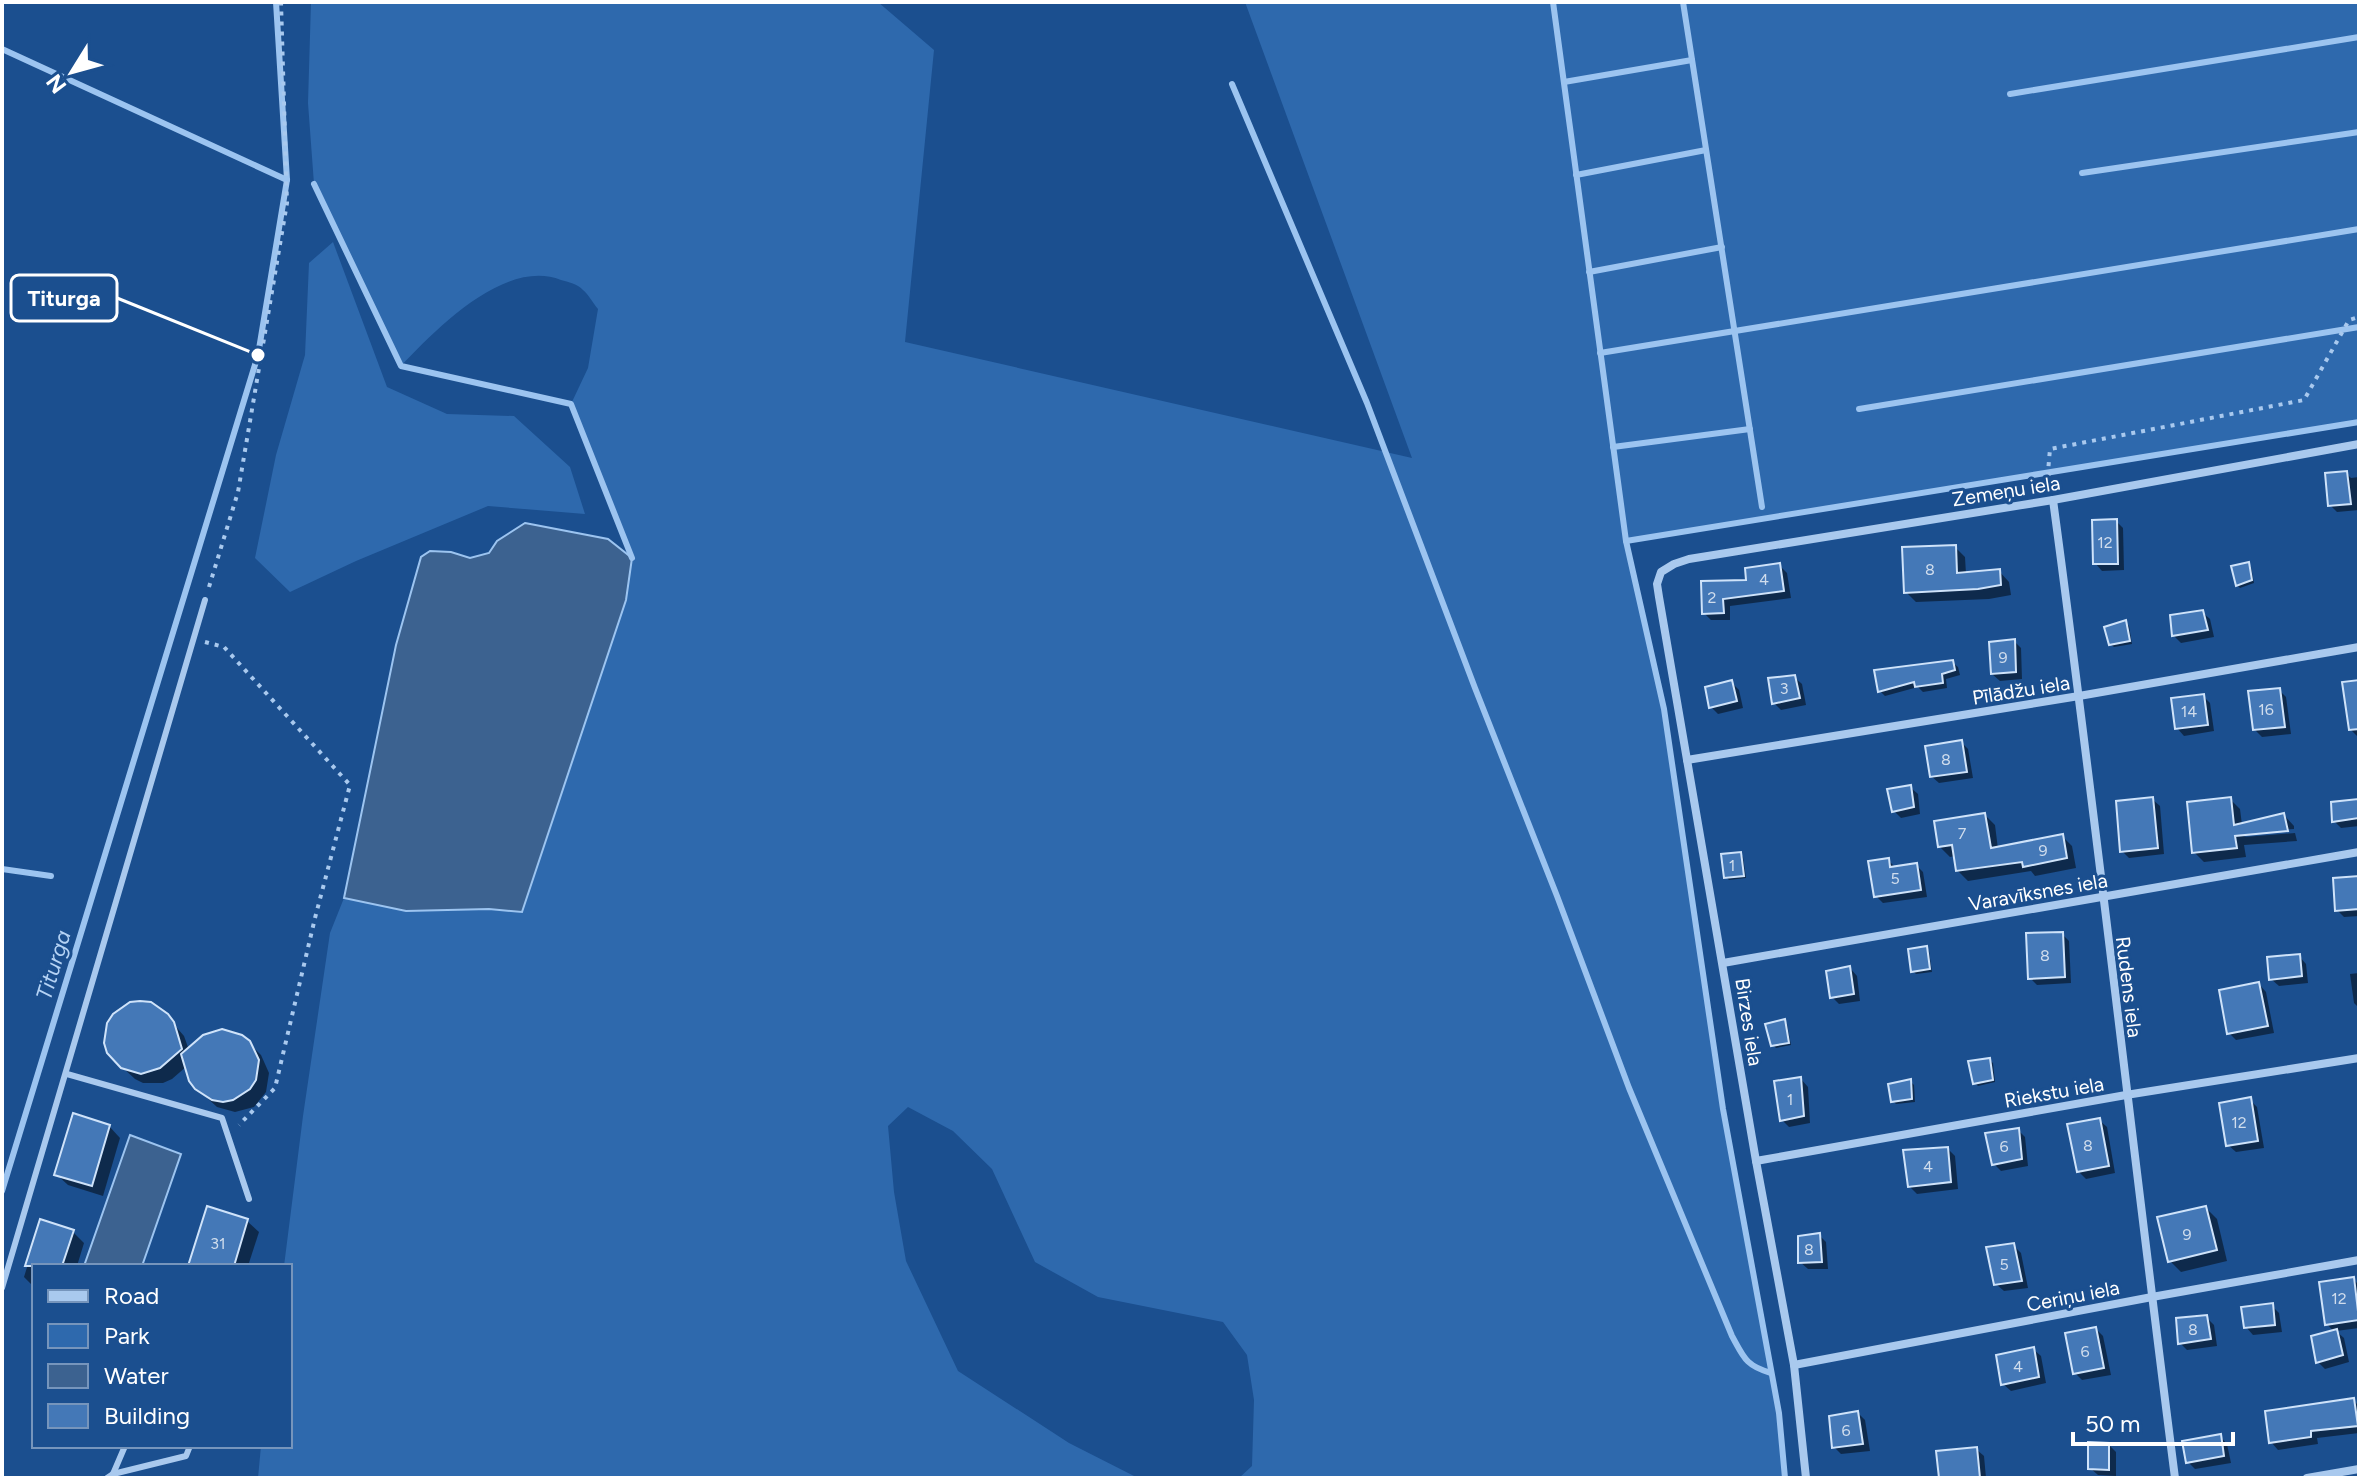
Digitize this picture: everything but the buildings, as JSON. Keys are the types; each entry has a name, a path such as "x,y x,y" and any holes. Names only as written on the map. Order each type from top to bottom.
{"street":[{"name":"Zemeņu iela","path":"1661,572 1689,559 2053,500 2359,444"},
{"name":"Rudens iela","path":"2053,500 2175,1478"},
{"name":"Birzes iela","path":"1661,572 1657,584 1659,597 1794,1365 1806,1478"},
{"name":"Pīlādžu iela","path":"1687,760 2359,647"},
{"name":"Varavīksnes iela","path":"1723,963 2359,852"},
{"name":"Riekstu iela","path":"1756,1161 2126,1095 2359,1058"},
{"name":"Ceriņu iela","path":"1794,1365 2359,1260"},
{"path":"2307,1478 2359,1469"}],"lane":[{"path":"2,1288 205,600"},
{"path":"67,1074 222,1118 249,1199"},
{"path":"110,1476 124,1448"},
{"path":"110,1476 186,1456 189,1448"}],"path":[{"path":"205,600 238,492 287,203 281,2"},
{"path":"2053,500 2048,472 2050,449 2304,400 2349,320 2359,317"},
{"path":"195,639 224,647 350,785 275,1088 228,1136"}],"green space":[{"path":"311,2 878,2 934,50 905,342 1412,458 1245,2 2359,2 2359,422 1626,541 1664,709 1723,1109 1779,1413 1785,1478 1239,1478 1252,1466 1254,1400 1247,1355 1223,1322 1098,1297 1035,1262 992,1169 953,1131 908,1107 888,1126 894,1192 906,1261 958,1371 1069,1443 1138,1478 258,1478 261,1448 292,1448 292,1264 284,1264 330,933 344,898 406,911 489,909 522,912 632,558 571,404 588,368 598,309 576,285 539,276 517,279 473,301 401,366 314,184 308,103"},
{"path":"333,242 387,387 447,414 514,416 570,467 585,514 488,506 290,592 255,558 276,455 305,355 309,263"}],"water":[{"path":"525,523 608,539 632,558 626,600 522,912 489,909 406,911 344,898 396,645 421,557 430,551 451,552 470,558 489,553 497,541"},
{"path":"130,1135 181,1154 143,1264 85,1264"}],"waterway":[{"name":"Titurga","path":"2,1191 258,355 287,180 276,2"},
{"path":"1553,2 1626,541"},
{"path":"1683,2 1762,507"},
{"path":"2010,94 2359,37"},
{"path":"2,49 287,180"},
{"path":"1564,82 1692,60"},
{"path":"1232,84 1367,403 1629,1088 1732,1336 1747,1360 1771,1373"},
{"path":"2082,173 2359,132"},
{"path":"1576,175 1706,150"},
{"path":"314,184 401,366 571,404 632,558"},
{"path":"1600,353 2359,229"},
{"path":"1589,272 1722,247"},
{"path":"1859,409 2359,327"},
{"path":"1785,1478 1779,1413 1723,1109 1664,709 1626,541 2359,422"},
{"path":"1613,447 1750,429"},
{"path":"2,869 51,876"}],"place":[{"name":"Titurga","path":"258,355"}]}
